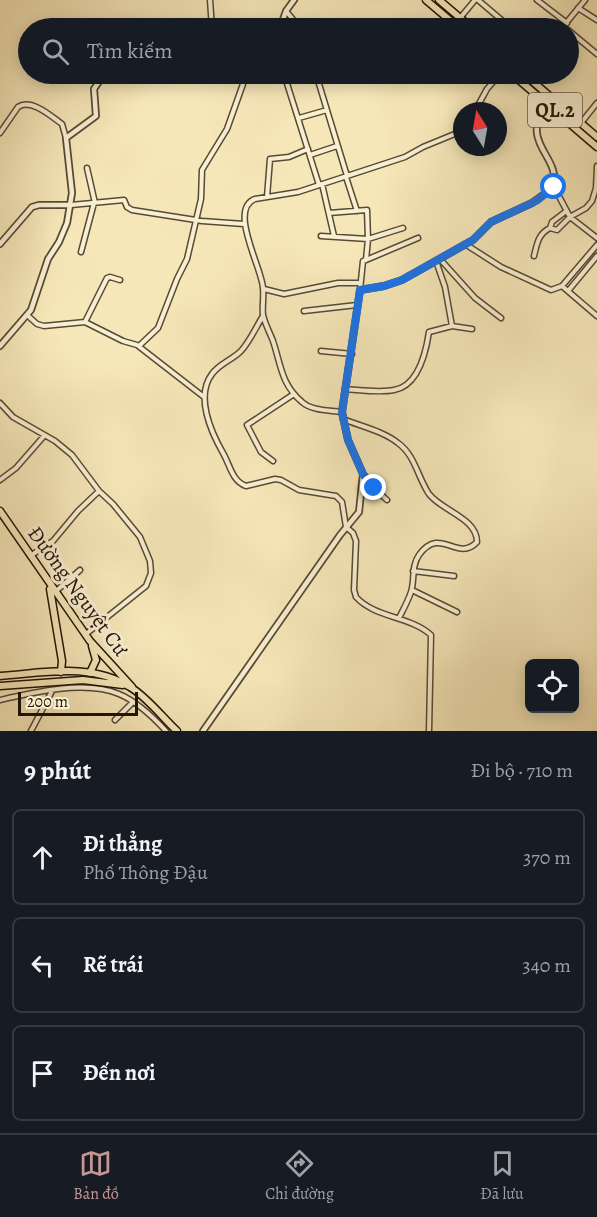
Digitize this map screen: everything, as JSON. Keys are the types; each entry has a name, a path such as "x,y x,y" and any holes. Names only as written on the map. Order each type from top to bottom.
{"main road":[{"path":"426,0 447,18"},
{"path":"439,0 460,18"},
{"name":"QL.2","path":"524,84 597,147"},
{"name":"QL.2","path":"536,84 596,135"},
{"name":"Đường Nguyệt Cư","path":"0,512 53,593 87,638 132,687 162,726 177,731"},
{"path":"53,593 62,661 61,672"},
{"path":"74,681 91,672 96,658 87,638"},
{"path":"0,676 91,672 110,677 132,687"},
{"path":"0,686 99,681 132,687"}],"street":[{"path":"210,0 211,18"},
{"path":"284,18 294,0"},
{"path":"460,18 477,0 499,18"},
{"path":"537,0 556,18"},
{"path":"571,18 585,0"},
{"path":"578,8 597,20"},
{"path":"286,11 292,18"},
{"path":"579,39 597,54"},
{"path":"66,138 96,117 94,89 97,84"},
{"path":"140,346 156,331 187,259 201,196 202,170 227,129 243,84"},
{"path":"287,84 329,213 334,236"},
{"path":"319,84 357,212"},
{"path":"480,102 491,84"},
{"path":"546,103 538,115 536,129 543,152 554,174 554,187 570,218 597,238"},
{"path":"581,123 597,103"},
{"path":"0,133 22,104 29,104 62,124 66,138 72,193 71,205 59,243 51,253 31,310 0,346"},
{"path":"298,118 327,110"},
{"path":"342,412 310,407 294,394 282,376 274,343 263,316 264,289 244,224 245,208 249,202 267,196 291,194 405,157 453,135"},
{"path":"310,155 337,146"},
{"path":"267,196 270,159 289,157 308,149"},
{"path":"550,228 557,230 586,208 594,198 597,166"},
{"path":"81,252 94,203 87,168"},
{"path":"360,290 397,282 473,240 491,222 536,201 554,187"},
{"path":"0,244 32,207 39,205 71,205 124,200 127,207 132,210 244,224"},
{"path":"329,213 367,210 366,260"},
{"path":"534,256 539,238 550,228 554,220 566,212"},
{"path":"321,236 368,239 402,228"},
{"path":"387,500 363,474 348,440 342,412 352,354 361,263 418,238"},
{"path":"464,244 501,267 551,290 562,286 597,245"},
{"path":"568,291 597,256"},
{"path":"438,260 476,298 501,318"},
{"path":"438,260 452,326"},
{"path":"86,322 107,278 120,280"},
{"path":"264,289 284,294 338,283 359,283"},
{"path":"562,286 597,316"},
{"path":"304,311 357,306"},
{"path":"27,315 37,324 44,326 86,322 140,346 204,397"},
{"path":"263,316 243,348 210,376 204,397 211,429 238,482 246,486 275,479 281,480 299,490 336,496 342,502 346,527 353,533 356,541 354,590 356,597 379,611 425,630 432,637 429,731"},
{"path":"345,389 386,391 400,388 412,378 423,360 429,332 452,326 472,329"},
{"path":"321,351 352,354"},
{"path":"273,461 265,456 258,447 247,424 294,394"},
{"path":"0,403 13,417 64,447 140,537 152,571 146,586 87,638"},
{"path":"343,419 399,443 409,455 431,497 475,530 477,542 466,549 434,542 418,556 413,571 412,590 399,618"},
{"path":"0,480 16,468 44,436"},
{"path":"203,731 346,527 359,512 363,474"},
{"path":"30,556 53,541 78,511 99,491"},
{"path":"0,519 8,524"},
{"path":"53,593 80,570"},
{"path":"413,571 454,576"},
{"path":"412,590 457,612"},
{"path":"0,700 75,688 98,689 120,695 166,731"},
{"path":"31,731 52,691"},
{"path":"115,720 132,703"}],"route":[{"path":"374,488 363,474 348,440 342,412 360,290 402,280 473,240 491,222 529,205 554,187"}]}
